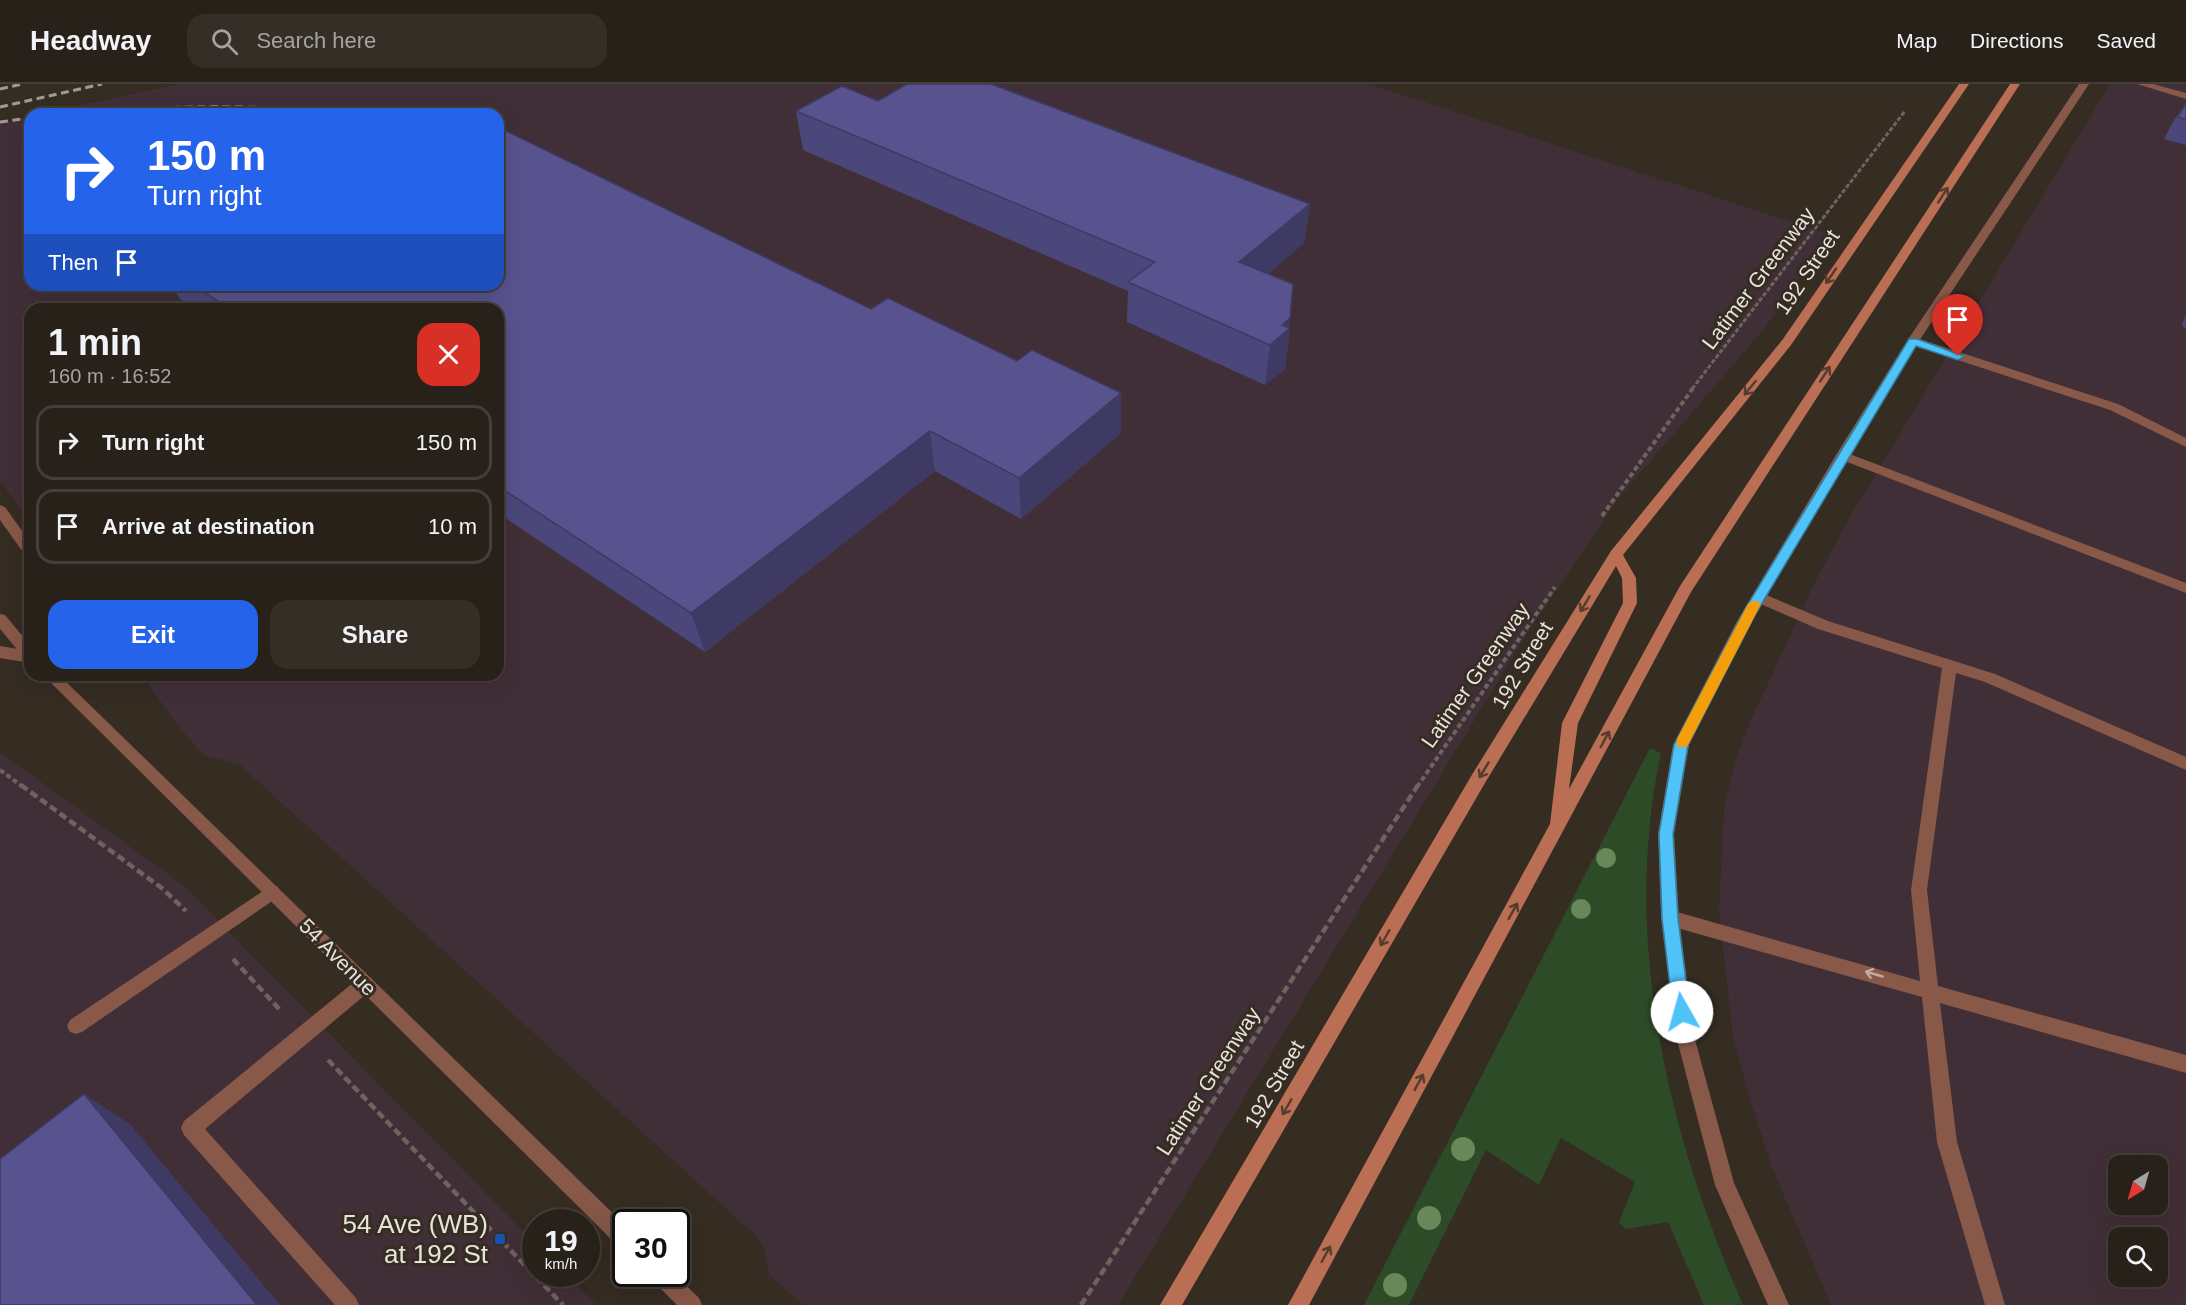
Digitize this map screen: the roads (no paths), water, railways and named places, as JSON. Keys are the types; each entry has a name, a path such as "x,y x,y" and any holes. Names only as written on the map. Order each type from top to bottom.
{"main road":[{"name":"192 Street","path":"1170,1305 1479,777 1616,554 1787,342 1964,84"},
{"path":"1299,1305 1685,590 2015,84"},
{"path":"1556,831 1570,723 1630,603 1629,578 1616,554"}],"street":[{"path":"1779,1305 1725,1185 1685,1036 1670,918 1666,834 1681,745 1759,597 1842,455 1913,341 2084,84"},
{"path":"2142,84 2186,96"},
{"path":"1913,341 2114,407 2186,444"},
{"path":"1842,455 2186,588"},
{"path":"0,510 24,544"},
{"path":"1759,597 1823,625 1990,678 2186,764"},
{"path":"0,619 24,649"},
{"path":"0,652 24,655"},
{"path":"1950,665 1919,890 1947,1142 1995,1305"},
{"name":"54 Avenue","path":"56,681 612,1226"},
{"path":"76,1026 272,892"},
{"path":"1670,918 2186,1064"},
{"path":"349,1305 191,1128 365,984"},
{"path":"673,1287 692,1305"}],"railway":[{"path":"0,89 22,84"},
{"path":"0,107 102,84"},
{"path":"174,108 268,108"},
{"path":"0,122 24,119"}],"place":[{"name":"54 Ave (WB) at 192 St","path":"500,1239"}]}
